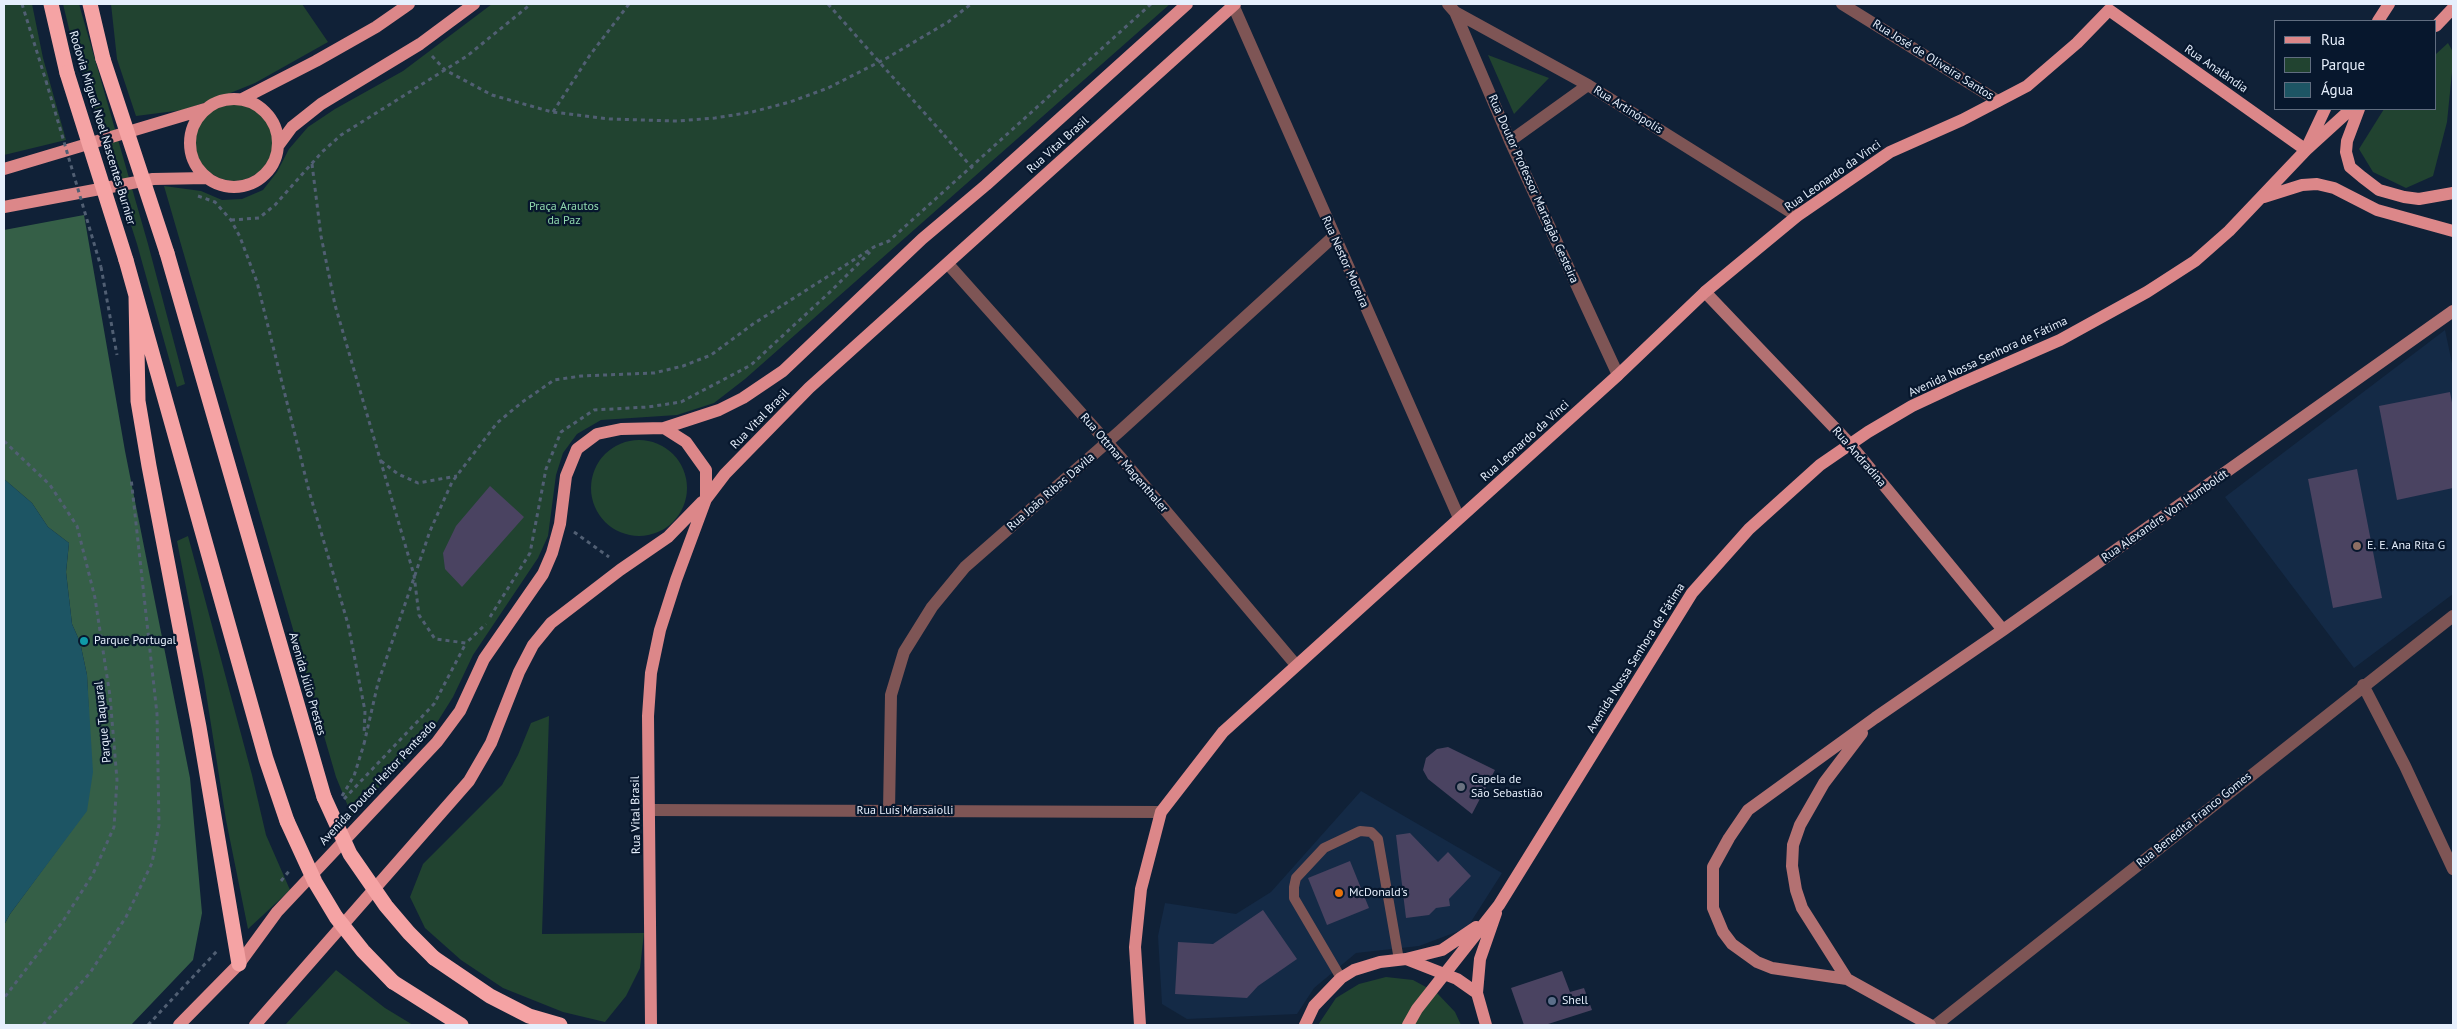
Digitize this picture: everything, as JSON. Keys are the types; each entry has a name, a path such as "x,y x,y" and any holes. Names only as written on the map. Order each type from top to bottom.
{"highway":[{"name":"Rodovia Miguel Noel Nascentes Burnier","path":"51,4 68,73 136,296"},
{"name":"Rodovia Miguel Noel Nascentes Burnier","path":"90,4 102,54 167,252"},
{"path":"101,4 102,54"},
{"name":"Avenida Júlio Prestes","path":"167,252 324,797 350,854 386,906 408,933 434,958 490,996 529,1016 560,1025"},
{"path":"136,296 266,759 287,821 315,882 336,917 363,951 393,982 461,1025"},
{"path":"136,296 140,411 200,737 239,964"}],"main road":[{"path":"242,99 359,37 409,4"},
{"path":"278,146 292,127 321,104 420,44 474,4"},
{"name":"Rua Vital Brasil","path":"664,428 719,410 743,398 783,371 922,239 986,185 1187,4"},
{"path":"2379,20 2389,4"},
{"name":"Rua Vital Brasil","path":"651,1025 648,716 651,673 660,630 706,499 725,474 809,388 1234,5"},
{"name":"Rua Leonardo da Vinci","path":"1140,1025 1135,947 1141,888 1161,812 1223,732 1618,375 1705,292 1797,216 1890,152 1962,120 2027,86 2078,43 2111,7"},
{"name":"Rua Analândia","path":"2111,7 2306,150"},
{"path":"2437,25 2453,8"},
{"path":"4,169 208,108 228,99 242,99 254,103 265,111 273,121 278,133 275,159 268,171 258,180 246,185 232,187 219,184 207,178 197,167 191,153 191,138 194,124 208,108"},
{"path":"2306,150 2325,110"},
{"path":"2306,150 2350,110"},
{"path":"2359,110 2347,141 2346,152 2350,167 2362,178 2379,190 2404,197 2420,199 2453,193"},
{"name":"Avenida Nossa Senhora de Fátima","path":"1408,1025 1417,1009 1499,905 1692,593 1749,529 1779,500 1820,466 1850,444 1912,406 2060,340 2147,292 2195,261 2262,198 2306,150"},
{"path":"4,208 152,179 207,178"},
{"path":"2262,198 2302,185 2317,184 2334,188 2377,210 2453,231"},
{"path":"255,1025 469,781 491,743 519,672 533,645 551,623 620,570 668,537 706,499 706,470 702,462 686,442 664,428"},
{"name":"Avenida Doutor Heitor Penteado","path":"179,1025 239,964 277,912 438,742 460,711 484,659 543,574 552,554 560,524 566,476 577,449 597,434 621,429 664,428"},
{"path":"1486,1025 1477,993 1480,959 1499,905"},
{"name":"Avenida Nossa Senhora de Fátima","path":"1341,978 1354,970 1380,962 1403,960 1442,950 1464,937 1499,905"},
{"path":"1403,960 1446,974 1477,993"},
{"path":"1305,1025 1314,1006 1341,978"}],"street":[{"name":"Rua José de Oliveira Santos","path":"1842,4 1862,9 1998,101"},
{"name":"Rua Nestor Moreira","path":"1234,5 1333,237 1460,518"},
{"name":"Rua Artinópolis","path":"1451,8 1588,85 1797,216"},
{"name":"Rua Doutor Professor Martagão Gesteira","path":"1451,8 1618,375"},
{"path":"1510,141 1588,85"},
{"name":"Rua João Ribas Davila","path":"889,811 891,695 904,652 932,607 965,568 1107,443 1333,237"},
{"name":"Rua Ottmar Magenthaler","path":"948,264 1107,443 1296,665"},
{"name":"Rua Andradina","path":"1705,292 1850,444 2004,630"},
{"name":"Rua Alexandre Von Humboldt","path":"1930,1025 1847,979 1772,968 1757,962 1732,944 1723,932 1713,908 1713,867 1729,838 1748,810 1875,718 2004,630 2453,311"},
{"name":"Rua Benedita Franco Gomes","path":"1936,1025 2363,685 2453,616"},
{"path":"2363,685 2405,766 2453,869"},
{"name":"Rua Alexandre Von Humboldt","path":"1847,979 1802,908 1796,890 1792,866 1793,845 1800,825 1824,783 1854,742 1875,718"},
{"name":"Rua Luís Marsaiolli","path":"650,810 1161,812"}],"lane":[{"path":"1341,978 1294,898 1294,887 1296,878 1324,848 1360,831 1371,832 1378,839 1403,960"}],"path":[{"path":"22,4 101,268 118,363"},
{"path":"230,220 260,218 275,205 322,152 341,136 467,56 531,4"},
{"path":"552,112 590,55 629,4"},
{"path":"828,4 944,135"},
{"path":"420,44 445,70 492,95 552,112 610,120 677,121 752,112 790,102 828,88 948,22 971,4"},
{"path":"342,800 434,704 466,643 486,624 530,553 546,469 561,432 594,410 681,402 751,365 831,291 874,247 890,241 1151,4"},
{"path":"312,164 321,236 335,305 414,576 419,615 435,639 466,643"},
{"name":"Parque Taquaral","path":"4,441 50,485 77,526 95,598 110,696 117,780 114,827 93,874 63,921 4,998"},
{"path":"380,461 398,474 418,483 457,476"},
{"path":"43,1025 90,973 126,917 152,863 159,825 156,714 130,470"},
{"path":"560,524 586,539 606,554 620,570"}],"shaded area":[{"name":"E. E. Ana Rita G","path":"2445,330 2453,368 2453,594 2354,668 2225,497"},
{"path":"1361,791 1502,873 1467,928 1419,946 1356,953 1314,988 1297,1014 1187,1019 1162,1004 1158,936 1165,903 1236,914 1271,892"}],"green space":[{"path":"4,4 32,4 43,58 66,140 4,155"},
{"path":"63,4 79,4 148,244 185,384 177,387 137,244 72,41"},
{"path":"111,4 302,4 328,42 255,83 218,98 183,110 136,116 117,59"},
{"name":"Praça Arautos da Paz","path":"492,4 1170,4 745,379 714,403 677,415 601,420 577,434 563,453 556,475 548,536 538,558 473,655 453,697 431,732 352,816 336,777 164,186 201,191 222,200 242,199 263,190 277,172 289,149 308,127 335,109 403,71"},
{"path":"2448,43 2453,52 2447,122 2433,176 2406,188 2373,172 2359,149 2383,110 2437,110 2437,53"},
{"path":"1488,55 1549,78 1514,114"},
{"path":"234,103 249,106 266,120 270,127 273,142 270,157 256,174 249,178 234,181 219,178 202,164 198,157 195,142 198,127 212,110 219,106"},
{"name":"Parque Portugal","path":"84,215 125,451 190,778 202,913 193,960 131,1025 4,1025 4,925 10,914 86,811 89,718 87,675 80,642 72,624 66,572 69,543 48,527 32,503 4,479 4,230"},
{"path":"639,440 657,443 673,454 684,470 687,488 684,506 673,522 657,533 639,536 621,533 605,522 594,506 591,488 594,470 605,454 621,443"},
{"path":"188,536 252,775 266,835 290,890 248,929 226,820 204,680 177,541"},
{"path":"549,716 542,934 644,933 640,968 626,996 605,1022 563,1012 503,988 461,960 425,928 410,897 423,864 502,785 518,755 531,723"},
{"path":"336,970 385,1008 413,1025 285,1025"},
{"path":"1386,977 1413,980 1437,993 1455,1012 1461,1025 1318,1025 1336,998 1359,984"}],"water":[{"path":"4,479 32,503 48,527 69,543 66,572 72,624 80,642 87,675 93,772 87,811 10,914 4,925"}],"building":[{"path":"2450,392 2453,408 2453,488 2397,500 2379,406"},
{"path":"2357,469 2382,598 2333,608 2308,479"},
{"path":"490,486 524,517 462,587 445,569 443,553 456,526"},
{"name":"Capela de São Sebastião","path":"1448,747 1495,770 1472,814 1428,779 1423,770 1426,758 1437,749"},
{"path":"1410,833 1438,862 1448,852 1471,876 1449,899 1450,906 1436,908 1429,915 1406,918 1396,835"},
{"name":"McDonald's","path":"1350,861 1369,908 1327,925 1308,878"},
{"path":"1263,910 1297,959 1258,986 1247,998 1175,994 1178,942 1213,944"},
{"name":"Shell","path":"1562,971 1570,992 1584,988 1592,1010 1545,1025 1524,1025 1511,988"}],"place":[{"name":"E. E. Ana Rita G","path":"2357,546"},
{"name":"Parque Portugal","path":"84,641"},
{"name":"Capela de São Sebastião","path":"1461,787"},
{"name":"McDonald's","path":"1339,893"},
{"name":"Shell","path":"1552,1001"}]}
